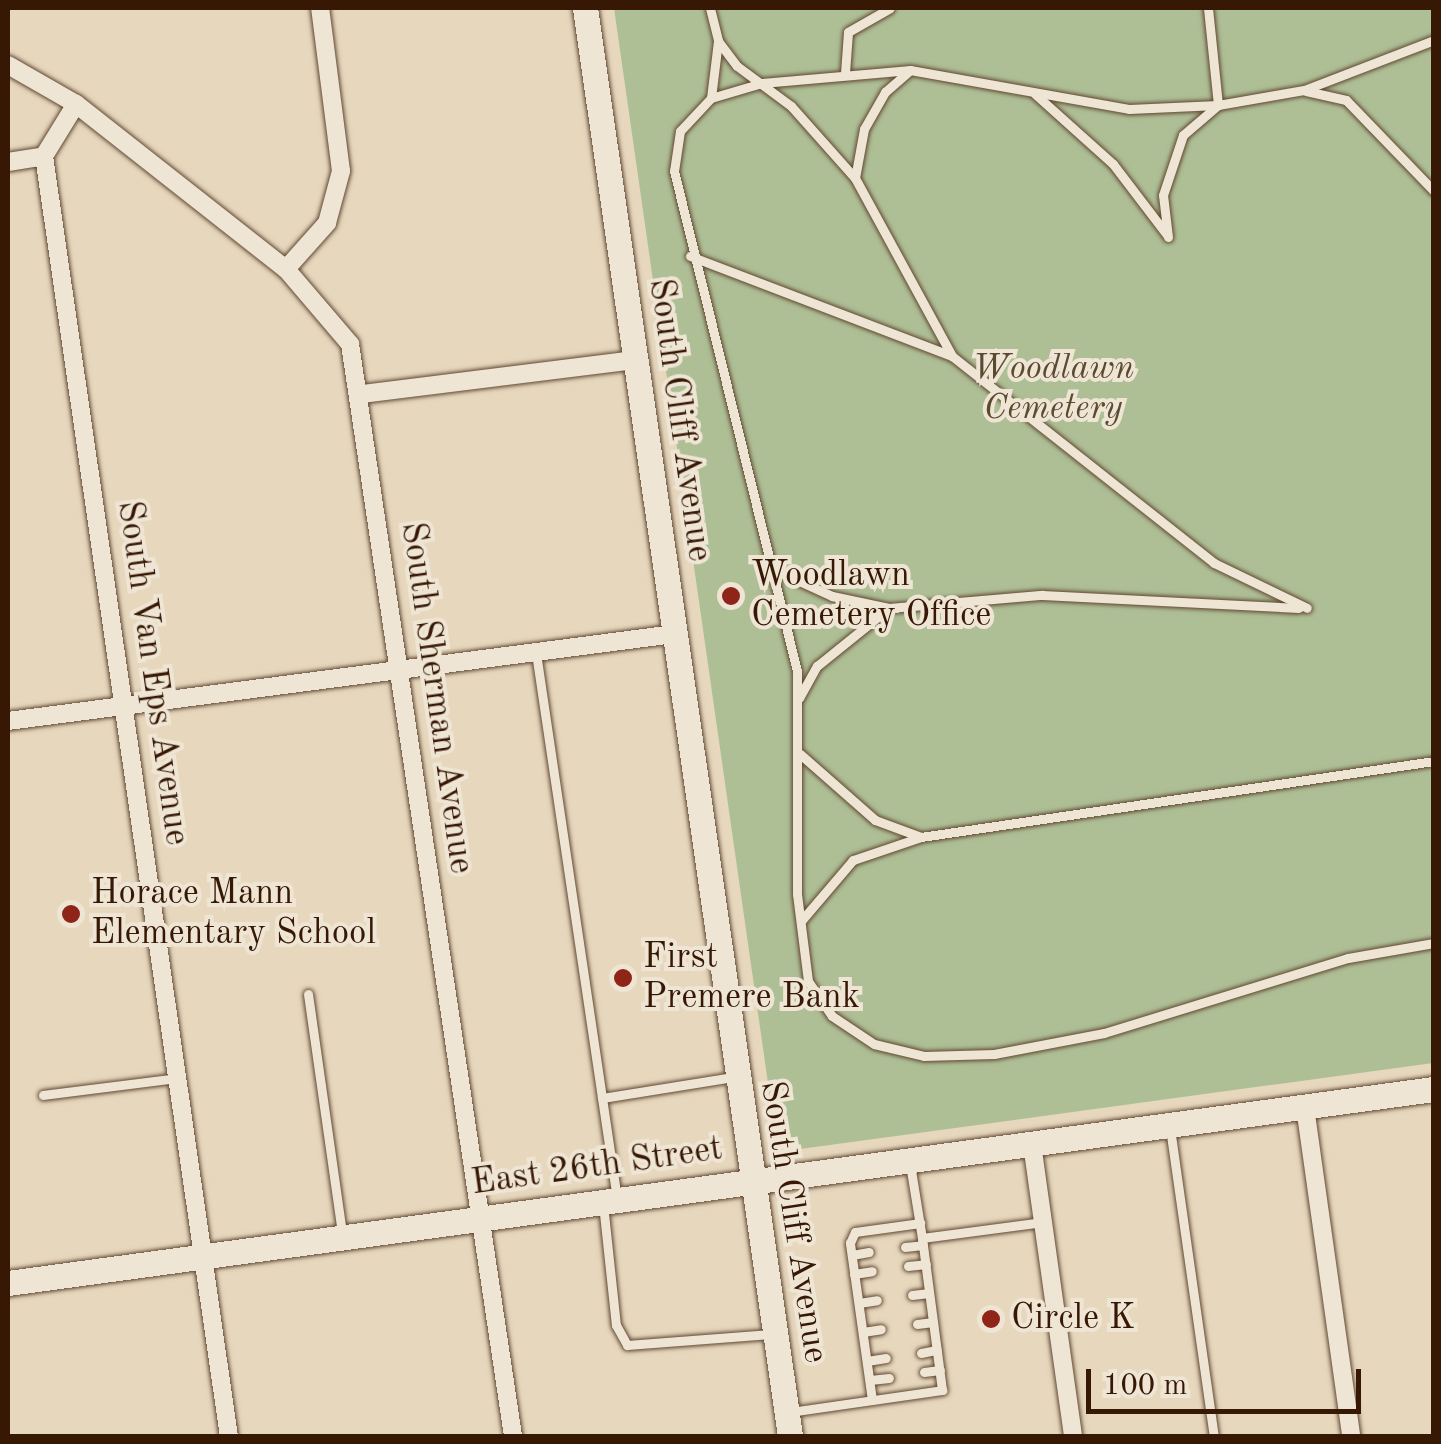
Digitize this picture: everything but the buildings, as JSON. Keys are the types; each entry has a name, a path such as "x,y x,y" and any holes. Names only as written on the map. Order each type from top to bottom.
{"main road":[{"name":"South Cliff Avenue","path":"585,8 788,1424"},
{"name":"East 26th Street","path":"8,1283 1434,1090"}],"street":[{"path":"286,269 327,224 341,171 320,8"},
{"name":"South Sherman Avenue","path":"8,65 76,104 286,269 350,344 362,394 397,670 513,1436"},
{"path":"8,162 44,156 76,104"},
{"name":"South Van Eps Avenue","path":"44,156 230,1436"},
{"path":"362,394 636,360"},
{"path":"8,721 674,634"},
{"path":"1305,1106 1351,1436"},
{"path":"1032,1144 1074,1436"}],"lane":[{"path":"710,8 718,40 711,98"},
{"path":"845,73 848,32 890,8"},
{"path":"1208,8 1218,105"},
{"path":"718,40 737,66 762,83 855,178 952,356"},
{"path":"1434,40 1304,90 1218,105 1129,109 910,70 762,83 711,98 680,131 674,172 690,256 775,570 798,701 801,921 808,982 832,1016 874,1044 924,1056 994,1054 1104,1033 1348,958 1434,943"},
{"path":"855,178 864,128 885,92 910,70"},
{"path":"1304,90 1346,100 1434,191"},
{"path":"1035,94 1114,164 1168,237 1163,195 1183,135 1218,105"},
{"path":"690,256 952,356 1214,563 1307,608 1042,596 889,608 832,596 775,570"},
{"path":"798,701 817,666 889,608"},
{"path":"536,652 602,1098 616,1325 627,1345 774,1334"},
{"path":"800,754 875,820 921,837"},
{"path":"801,921 853,860 921,837 1434,761"},
{"path":"308,994 342,1237"},
{"path":"602,1098 736,1076"},
{"path":"43,1096 178,1078"},
{"path":"1170,1125 1214,1436"},
{"path":"788,1424 872,1400 942,1390 910,1160"},
{"path":"905,1248 923,1241 1043,1222"},
{"path":"872,1400 852,1255 855,1232 920,1223"},
{"path":"852,1255 869,1252"},
{"path":"908,1266 926,1264"},
{"path":"854,1274 872,1271"},
{"path":"912,1295 930,1293"},
{"path":"858,1303 877,1300"},
{"path":"916,1324 933,1322"},
{"path":"862,1332 881,1329"},
{"path":"921,1353 937,1350"},
{"path":"867,1360 886,1358"},
{"path":"924,1372 940,1370"},
{"path":"870,1380 889,1378"}],"green space":[{"name":"Woodlawn Cemetery","path":"614,8 1433,8 1433,1063 800,1149 775,1132"}],"place":[{"name":"Woodlawn Cemetery Office","path":"731,596"},
{"name":"Horace Mann Elementary School","path":"71,914"},
{"name":"First Premere Bank","path":"623,978"},
{"name":"Circle K","path":"991,1319"}]}
